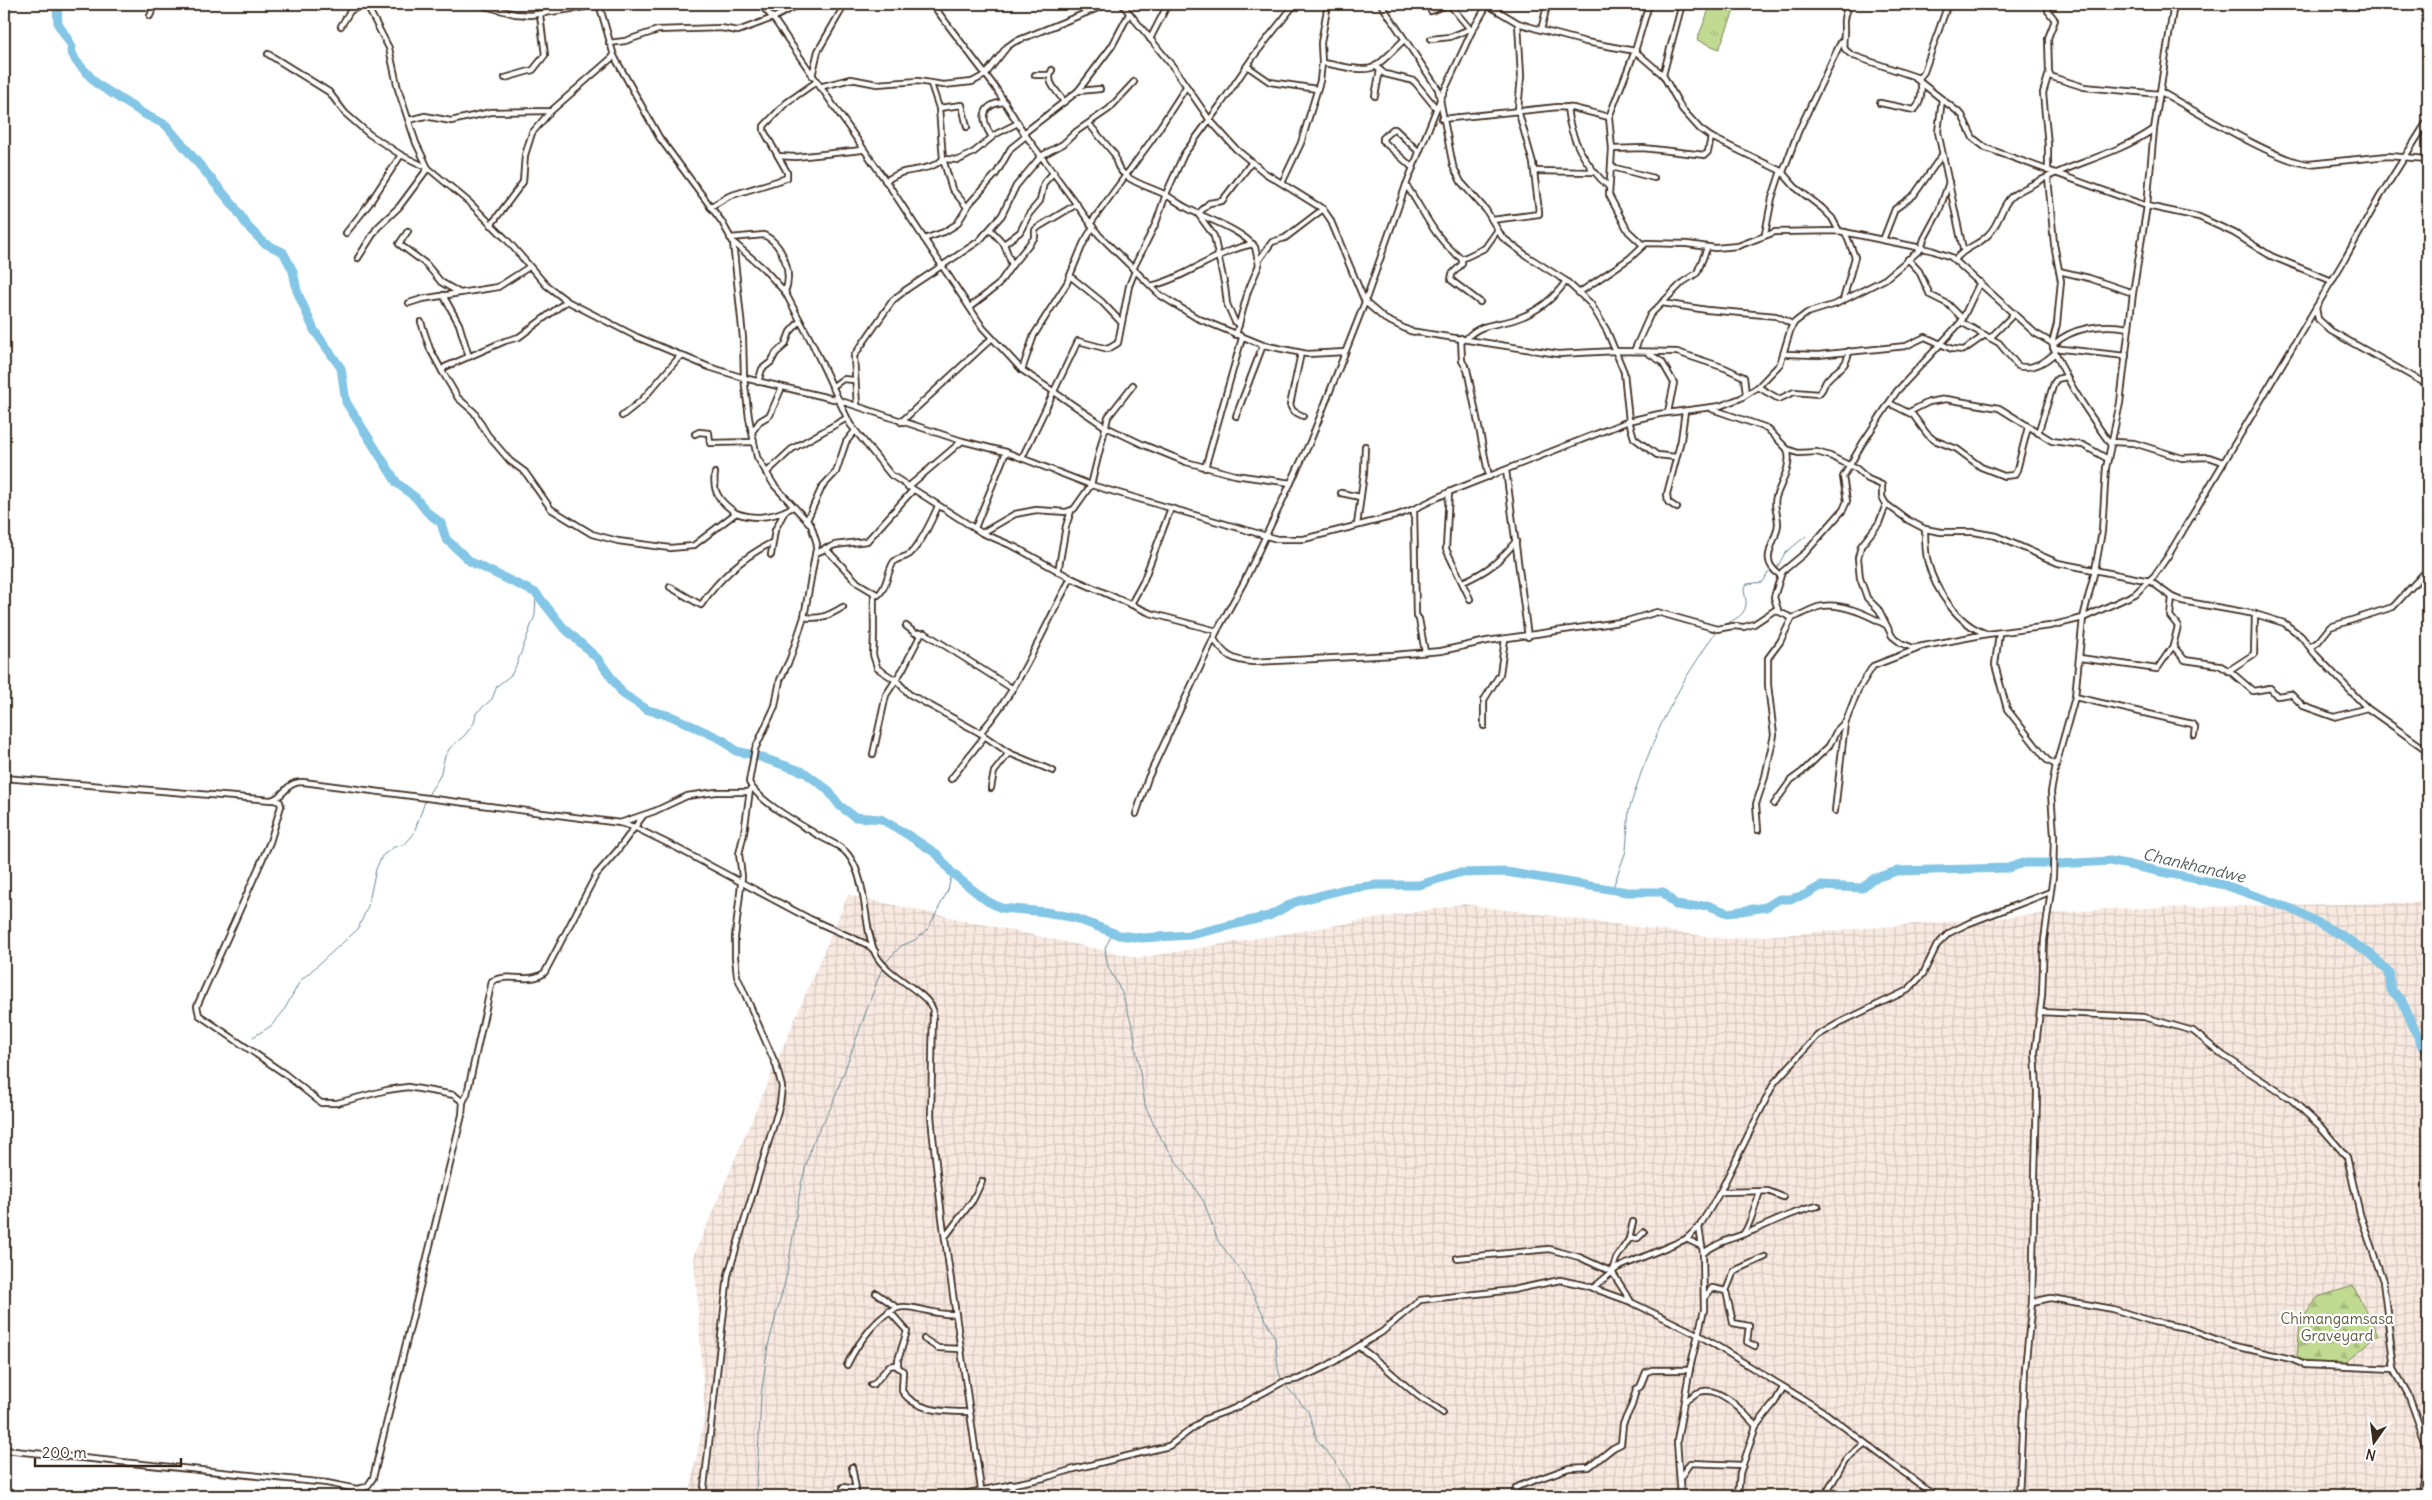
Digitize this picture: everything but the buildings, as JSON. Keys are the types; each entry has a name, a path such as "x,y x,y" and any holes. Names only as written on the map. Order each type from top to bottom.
{"street":[{"path":"150,16 155,4"},
{"path":"341,26 350,12 365,4 389,48 398,89 408,120 428,168"},
{"path":"477,4 515,14 540,15 599,4 614,56 659,137 732,240 763,268 785,292 817,353 854,431 891,475 982,533 1015,547 1058,572 1176,622 1217,631"},
{"path":"760,4 818,84 992,339 1022,370 1052,393 1104,426 1171,457 1235,476 1291,483"},
{"path":"609,43 664,30 721,28 738,31 772,18 800,4"},
{"path":"812,76 818,50 845,4"},
{"path":"932,4 986,75 1025,135 1092,225 1134,270 1172,304 1242,338 1263,345 1301,353 1345,352"},
{"path":"710,207 735,194 785,180 787,172 764,131 764,126 786,102 818,84 851,79 878,84 918,81 931,84 967,83 986,75 1007,47 1014,42 1066,19 1108,4"},
{"path":"1122,4 1174,68 1209,119 1236,149 1282,183 1323,209 1330,218 1365,302 1385,320 1410,332 1467,338 1507,347 1558,354 1616,351 1677,352 1726,368 1746,378 1746,394"},
{"path":"1150,39 1168,4"},
{"path":"1022,458 1078,341 1110,348 1118,343 1121,322 1134,270 1156,224 1166,194 1184,154 1247,66 1295,4"},
{"path":"1282,183 1301,143 1317,89 1322,63 1321,43 1328,4"},
{"path":"1381,4 1436,86 1456,175 1492,220 1497,231 1527,256 1566,280 1580,292 1596,311 1616,351 1626,384 1629,422 1637,441 1656,455 1676,458"},
{"path":"1430,11 1449,4 1471,30"},
{"path":"1136,814 1148,778 1217,631 1234,602 1291,483 1321,415 1365,302 1406,185 1436,108 1471,30 1488,4 1518,23 1586,42 1635,51 1663,76 1682,110 1700,129 1712,137 1782,172 1795,187 1832,218 1842,232 1855,258 1844,300"},
{"path":"1643,245 1631,234 1615,209 1610,195 1612,149 1609,117 1635,51 1649,4"},
{"path":"1663,76 1682,4"},
{"path":"1765,234 1772,198 1798,132 1841,42 1843,18 1849,4"},
{"path":"1915,78 1919,78 1924,72 1948,4"},
{"path":"2049,4 2048,11 2056,20 2049,35 2049,73 2043,93 2054,244 2059,271 2058,320 2052,345 2054,354 2066,377 2112,444"},
{"path":"2018,1496 2025,1369 2032,1302 2037,1092 2035,1052 2054,836 2051,792 2056,765 2076,697 2083,618 2102,531 2108,460 2120,403 2133,293 2147,206 2154,129 2174,4"},
{"path":"1542,30 1547,6"},
{"path":"924,239 944,232 957,224 967,207 996,174 1011,148 1078,91 1112,46 1129,14"},
{"path":"505,78 533,70 545,55 540,15"},
{"path":"1492,220 1539,214 1534,171 1518,110 1521,76 1518,23"},
{"path":"1431,39 1450,38 1471,30"},
{"path":"1322,63 1347,68 1375,66 1404,40"},
{"path":"1841,42 1845,50 1854,56 1915,78 1962,115 1971,135 1980,145 2048,174"},
{"path":"268,54 329,92 345,113 369,134 401,155 428,168 470,203 546,285 567,301 637,337 744,378 838,400 900,422 1006,452 1091,485 1265,536 1288,540 1304,539 1414,509 1449,492 1629,422 1668,412 1710,408 1736,401 1758,386 1778,368 1785,354 1792,324 1807,313 1844,300 1884,279 1922,248 1924,239 1939,211 1949,182"},
{"path":"491,225 523,182 525,155 532,133 551,111 614,56"},
{"path":"1247,66 1270,82 1317,89"},
{"path":"1375,66 1380,70 1414,81 1436,108"},
{"path":"1052,70 1050,75 1054,89 1059,92 1064,102"},
{"path":"1375,96 1380,70"},
{"path":"2049,73 2052,77 2084,87 2161,93 2257,144 2298,162 2309,164 2405,156 2428,158"},
{"path":"1035,76 1050,75"},
{"path":"857,406 858,395 854,380 854,356 890,304 907,288 972,247 991,230 1020,180 1041,156 1062,144 1109,109 1134,82"},
{"path":"1880,103 1914,110 1918,106 1922,90 1920,82"},
{"path":"931,84 938,108 943,159 952,188 967,207"},
{"path":"1022,370 1034,334 1070,276 1092,225 1186,87"},
{"path":"1078,91 1100,89"},
{"path":"1942,99 1938,126 1942,155 1963,249"},
{"path":"992,137 985,124 987,108 990,105 1005,102"},
{"path":"938,108 962,105 967,127"},
{"path":"1442,119 1518,110 1567,107 1609,117"},
{"path":"1567,107 1569,126 1573,138 1592,172 1609,186"},
{"path":"408,120 425,116 451,121 491,112 551,111"},
{"path":"1834,811 1844,723 1858,690 1873,666 1918,648 1999,632 2050,626 2083,618 2128,599 2150,581 2168,556 2428,120"},
{"path":"885,181 903,172 913,172 935,165 943,159 959,160 974,152 992,137 1018,123"},
{"path":"1089,124 1115,155 1116,162 1125,175 1138,184 1166,194 1253,244 1259,260"},
{"path":"1413,168 1397,156 1383,138 1392,128 1396,129 1419,152"},
{"path":"1955,260 1963,249 1976,244 1990,233 2004,206 2013,196 2048,174 2056,173 2137,140 2154,129"},
{"path":"1612,149 1643,148 1705,155 1708,152 1712,137"},
{"path":"778,156 796,157 862,150"},
{"path":"346,233 369,204 401,155"},
{"path":"1883,240 1895,209 1914,195 1942,155"},
{"path":"1198,214 1210,203 1222,202 1239,176 1252,162"},
{"path":"1612,167 1654,178"},
{"path":"358,258 377,228 399,208 428,168"},
{"path":"1534,171 1592,172"},
{"path":"1004,244 1020,232 1029,214 1040,201 1044,183 1054,172"},
{"path":"2056,173 2147,206 2197,216 2216,223 2271,256 2332,281"},
{"path":"1406,185 1449,250 1462,259"},
{"path":"970,307 998,285 1035,237 1035,230 1077,204"},
{"path":"1236,335 1259,260 1272,242 1285,238 1323,209"},
{"path":"1198,214 1214,236 1227,304 1235,322 1239,325"},
{"path":"991,230 1004,244 1012,265"},
{"path":"408,231 399,244 426,264 441,282 459,292"},
{"path":"1462,259 1485,248 1497,231"},
{"path":"1580,292 1630,258 1643,245 1650,242 1683,243 1707,248 1738,246 1765,234 1787,231 1842,232 1922,248 1955,260 2014,314 2052,345 2126,356"},
{"path":"732,240 764,235 776,244 780,249 787,274 785,292"},
{"path":"703,1496 728,1275 780,1104 782,1088 776,1065 737,976 735,937 742,872 739,854 744,834 750,789 749,777 755,749 774,706 780,680 790,659 804,617 816,553 816,536 807,520 793,507 766,473 757,457 744,378 743,338 738,308 732,240"},
{"path":"1151,286 1185,275 1238,247 1253,244"},
{"path":"1634,351 1646,322 1683,282 1697,273 1707,248"},
{"path":"1462,259 1462,264 1452,274 1451,280 1480,302"},
{"path":"1908,259 1919,271 1930,295 1948,304 1962,320 1990,338 2009,354 2014,363 2022,367 2041,364 2054,354"},
{"path":"409,303 459,292 498,287 514,279 529,267"},
{"path":"2059,271 2089,278 2133,293"},
{"path":"1070,276 1101,301 1121,322"},
{"path":"1467,338 1478,328 1513,320 1544,306 1558,293 1566,280"},
{"path":"1792,618 1778,610 1774,597 1780,575 1806,552 1845,506 1847,495 1843,477 1849,466 1904,382 1962,320 1980,282"},
{"path":"443,295 459,324 469,357"},
{"path":"442,371 445,367 505,341 519,337 567,301"},
{"path":"1662,303 1707,310 1776,316 1792,324"},
{"path":"2316,308 2322,323 2331,331 2369,354 2428,385"},
{"path":"1990,338 2014,314"},
{"path":"758,382 762,369 771,362 776,353 785,345 790,332 800,321"},
{"path":"420,322 426,339 458,398 474,412 487,434 510,461 525,472 551,509 592,534 618,541 670,548 693,546 736,513"},
{"path":"2307,322 2322,323"},
{"path":"2052,345 2073,331 2113,326 2129,328"},
{"path":"1785,354 1818,355 1910,346 1925,337 1958,351 1964,350 1985,335"},
{"path":"1205,468 1242,338"},
{"path":"1461,338 1462,361 1467,369 1490,477"},
{"path":"900,422 992,339"},
{"path":"1236,416 1263,345"},
{"path":"1646,351 1662,362 1672,376 1674,389 1668,412"},
{"path":"1758,386 1779,399 1794,392 1818,394 1827,380 1847,363 1849,351"},
{"path":"1301,353 1290,405 1293,411 1303,416"},
{"path":"622,416 642,400 681,355"},
{"path":"2038,433 2054,383 2057,379 2066,377"},
{"path":"832,387 843,379 854,380"},
{"path":"1058,572 1066,526 1071,511 1091,485 1104,426 1111,412 1133,385"},
{"path":"752,432 760,421 770,414 782,387"},
{"path":"1909,412 1929,402 1952,399 1999,408 2056,443 2088,447 2108,460"},
{"path":"1889,403 1909,412 1916,418 1930,438 1958,448 1981,467 2008,477 2014,475 2017,470 2028,427"},
{"path":"1710,408 1767,428 1787,449 1798,453 1825,454 1857,469 1868,479 1882,485 1882,497 1886,504 1925,529 1941,532 1987,534 2007,540 2053,561 2150,581 2172,598 2189,603 2255,614 2284,623 2296,631 2367,708 2428,750"},
{"path":"1677,508 1666,498 1683,433 1685,411"},
{"path":"766,473 792,449 847,418"},
{"path":"807,520 822,488 836,472 846,442 854,431"},
{"path":"695,434 699,432 709,433 710,443 717,444 754,442"},
{"path":"816,553 825,548 867,541 911,489 962,441"},
{"path":"2112,444 2134,443 2182,458 2209,457 2223,462"},
{"path":"1357,525 1364,473 1365,446"},
{"path":"1780,575 1771,568 1768,557 1778,526 1775,503 1789,458 1787,449"},
{"path":"975,528 1006,452"},
{"path":"1506,470 1528,637"},
{"path":"715,473 714,484 721,503 736,513 757,518 785,512 793,507"},
{"path":"1449,492 1445,544 1451,562 1470,598"},
{"path":"1341,493 1360,497"},
{"path":"1886,504 1880,522 1862,543 1858,558 1860,578 1865,593 1879,610 1892,636 1901,644 1918,648"},
{"path":"825,548 858,583 874,594 880,594 895,560 910,554 928,527 938,506"},
{"path":"1131,604 1143,582 1171,508"},
{"path":"1414,509 1416,615 1419,619 1425,652"},
{"path":"982,533 1015,514 1036,510 1071,511"},
{"path":"771,555 775,530 785,512"},
{"path":"1925,529 1928,562 1937,586 1960,616 1977,630 1987,634"},
{"path":"1463,582 1483,573 1499,562 1516,541"},
{"path":"670,587 701,605 717,582 755,551 773,542"},
{"path":"2310,647 2318,642 2330,628 2393,607 2428,569"},
{"path":"980,732 994,717 1032,657 1071,578"},
{"path":"874,594 874,657 877,668 896,681 909,694 980,732 984,737 1009,753 1053,771"},
{"path":"2080,658 2158,669 2173,646 2178,626 2170,616 2172,598"},
{"path":"804,617 813,619 829,616 843,607"},
{"path":"1758,830 1756,804 1765,777 1774,734 1768,685 1768,658 1780,642 1792,618 1819,607 1836,607 1868,615 1887,626"},
{"path":"1214,639 1228,656 1238,661 1252,662 1425,652 1528,637 1604,623 1627,621 1662,612 1676,619 1717,629 1733,626 1744,627 1778,610"},
{"path":"2228,671 2254,654 2255,614"},
{"path":"906,626 920,634 925,633 1013,689"},
{"path":"1999,632 1995,665 2006,709 2048,760 2056,765"},
{"path":"873,754 886,695 896,681 920,634"},
{"path":"1484,726 1484,700 1500,674 1505,639"},
{"path":"2173,646 2185,660 2219,665 2253,691 2267,688 2278,696 2292,694 2295,700 2303,706 2334,717 2367,708"},
{"path":"2076,697 2192,724 2195,727 2194,735"},
{"path":"1774,804 1791,780 1825,751 1837,730 1844,723"},
{"path":"950,780 984,737"},
{"path":"992,788 994,772 1009,753"},
{"path":"4,778 280,802 281,806 270,842 196,1006 199,1015 285,1074 321,1103 337,1103 387,1090 408,1087 454,1095 463,1102"},
{"path":"274,800 290,784 303,782 620,823 634,827 810,919 866,944 875,951 892,973 926,999 932,1010 931,1116 960,1349 982,1496"},
{"path":"620,823 643,816 687,796 750,789 838,846 850,856 861,887 875,951"},
{"path":"356,1496 362,1488 367,1486 372,1478 462,1115 463,1102 467,1094 492,981 501,978 532,978 545,972 596,875 643,816"},
{"path":"1592,1288 1612,1272 1686,1238 1699,1227 1720,1192 1774,1083 1811,1042 1839,1023 1908,990 1923,974 1937,945 1949,933 1967,924 2050,892"},
{"path":"2040,1012 2144,1018 2193,1032 2224,1056 2284,1094 2320,1126 2347,1157 2358,1205 2383,1281 2394,1369 2408,1394 2426,1444 2427,1453 2422,1496"},
{"path":"945,1237 973,1200 982,1181"},
{"path":"1720,1192 1774,1192 1783,1197"},
{"path":"1744,1233 1748,1228 1751,1214 1760,1192"},
{"path":"1703,1253 1731,1237 1818,1206"},
{"path":"1612,1272 1616,1259 1629,1239 1633,1222"},
{"path":"1681,1496 1678,1441 1704,1298 1703,1253 1699,1227"},
{"path":"1629,1239 1638,1238 1644,1232"},
{"path":"1686,1238 1702,1246"},
{"path":"1457,1258 1542,1248 1579,1257 1612,1272 1631,1302"},
{"path":"1755,1346 1747,1342 1749,1326 1733,1322 1726,1291 1734,1270 1765,1257"},
{"path":"953,1496 1044,1478 1168,1446 1205,1419 1235,1408 1283,1382 1307,1376 1382,1332 1413,1305 1427,1298 1513,1290 1560,1280 1592,1288 1631,1302 1698,1335 1824,1412 1935,1496"},
{"path":"1704,1298 1712,1288 1726,1291"},
{"path":"876,1293 896,1307"},
{"path":"2032,1302 2051,1298 2113,1309 2154,1322 2186,1328 2231,1346 2291,1359 2305,1365 2394,1369"},
{"path":"847,1365 852,1354 874,1325 896,1307 904,1306 945,1315 956,1314"},
{"path":"889,1311 907,1331 898,1360 898,1366 903,1371 902,1391 916,1403 930,1409 970,1412"},
{"path":"924,1339 938,1348 960,1349"},
{"path":"1359,1346 1378,1360 1416,1395 1443,1413"},
{"path":"871,1385 874,1384 888,1366 898,1366"},
{"path":"1514,1496 1516,1488 1519,1486 1569,1468 1589,1466 1621,1444 1623,1424 1632,1405 1636,1389 1640,1387 1646,1372 1652,1370 1690,1370"},
{"path":"1738,1496 1739,1480 1756,1426 1775,1402 1783,1388"},
{"path":"1684,1402 1698,1392 1716,1393 1736,1404 1756,1426"},
{"path":"1825,1496 1845,1460 1864,1444"},
{"path":"4,1450 362,1488"},
{"path":"1680,1478 1690,1463 1743,1465"},
{"path":"852,1467 856,1496"},
{"path":"1010,1484 1018,1496"},
{"path":"843,1487 856,1489"}],"shaded area":[{"path":"848,895 1139,958 1463,904 1727,939 2107,909 2428,902 2428,1496 689,1496 705,1413 694,1255"}],"green space":[{"path":"1711,4 1734,11 1719,49 1697,40"},
{"name":"Chimangamsasa Graveyard","path":"2353,1286 2378,1334 2344,1365 2305,1364 2297,1358 2300,1322 2318,1297"}],"waterway":[{"path":"57,4 58,24 70,43"},
{"path":"72,47 71,51 76,61 97,84 144,114 166,125 234,206 248,227 264,243 283,252 293,271 297,291 314,330 341,368 346,402 397,483 416,498 427,512 441,523 446,539 471,562 536,593 562,626 598,659 623,694 648,710 671,716 723,740 736,751 749,754"},
{"path":"1776,570 1785,553 1806,536"},
{"path":"1721,626 1743,613 1746,605 1744,589 1747,584 1763,582 1768,573 1773,571"},
{"path":"428,795 440,776 445,756 450,748 465,735 474,723 476,713 492,699 497,686 511,675 516,666 535,615 536,593"},
{"path":"1612,890 1626,851 1629,810 1641,773 1662,722 1685,679 1716,631"},
{"path":"757,756 804,772 827,789 840,806 855,817 881,819 908,835 937,854 952,873 987,901 1001,908 1046,912 1075,918 1119,935 1142,938 1190,935 1269,916 1295,902 1345,889 1377,885 1419,885 1458,873 1506,872 1627,892 1663,892 1676,905 1690,907 1707,905 1728,913 1766,907 1779,899 1790,899 1805,895 1821,886 1862,888 1872,879 1897,871 2008,868 2023,863 2050,863"},
{"path":"253,1037 271,1026 283,1012 300,981 358,929 368,906 376,869 382,856 394,847 405,844 413,835 426,799"},
{"name":"Chankhandwe","path":"2059,864 2110,861 2225,885 2292,909 2341,935 2372,955 2389,972 2391,990 2402,1001 2423,1048 2428,1052"},
{"path":"885,963 901,946 915,940 928,929 948,890 952,873"},
{"path":"1113,933 1105,948 1108,967 1121,991 1133,1028 1145,1105 1158,1134 1204,1202 1218,1241 1242,1272 1275,1338 1278,1369 1282,1381"},
{"path":"756,1496 761,1396 768,1346 787,1274 801,1184 812,1144 832,1105 882,968"},
{"path":"1284,1384 1308,1411 1317,1440 1336,1463 1354,1496"}]}
